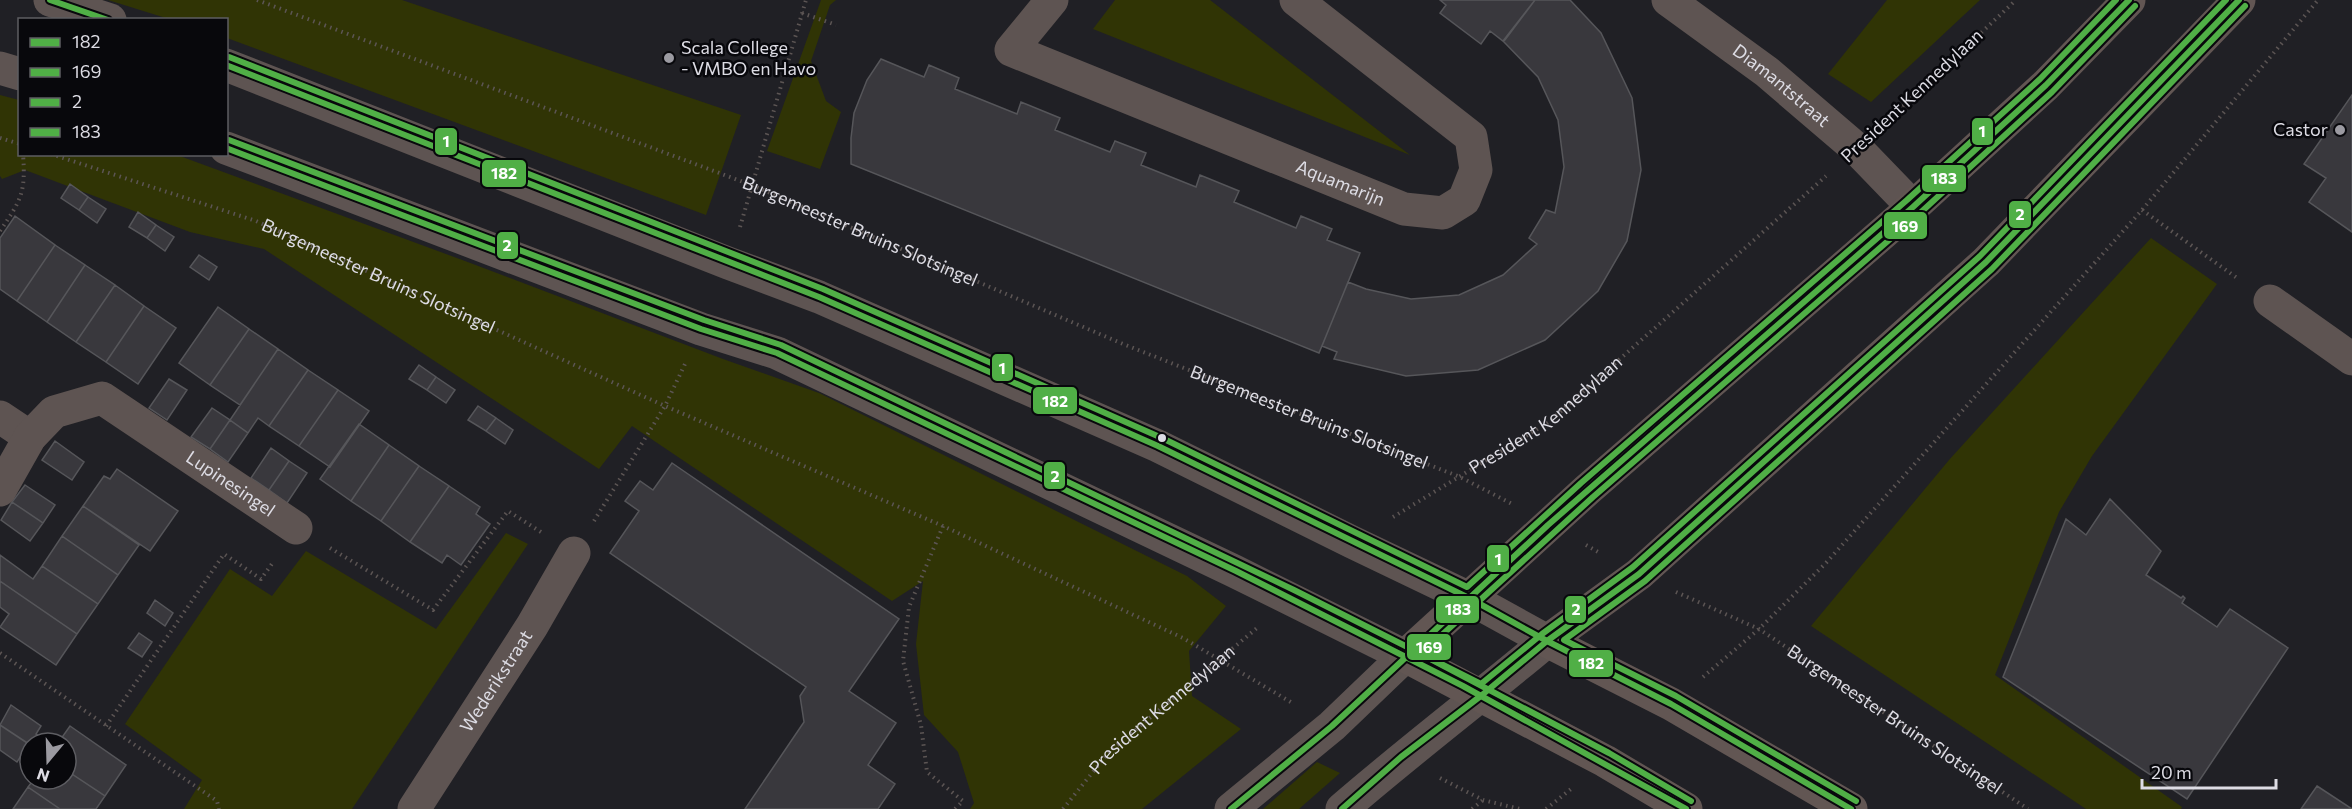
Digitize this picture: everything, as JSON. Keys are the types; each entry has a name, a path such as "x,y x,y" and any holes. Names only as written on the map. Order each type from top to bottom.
{"main road":[{"path":"1686,809 1482,695 1405,656 1587,490 1913,207 2046,85 2129,0"},
{"path":"1851,809 1671,704 1547,641 1639,574 1986,262 2239,0"}],"street":[{"path":"50,0 104,18"},
{"name":"Aquamarijn","path":"1052,0 1011,50 1404,209 1443,213 1464,200 1476,170 1471,137 1296,0"},
{"name":"Diamantstraat","path":"1668,0 1767,72 1857,149 1913,207"},
{"path":"228,66 819,297 1158,446 1469,598 1547,641 1482,695 1401,757 1342,809"},
{"path":"0,68 18,73"},
{"path":"228,149 701,328 777,353 1290,598 1405,656 1332,726 1231,809"},
{"path":"2270,301 2352,359"},
{"name":"Lupinesingel","path":"0,490 30,437 54,412 102,398 296,528"},
{"path":"0,417 30,437"},
{"name":"Wederikstraat","path":"414,809 532,626 574,553"}],"path":[{"name":"Burgemeester Bruins Slotsingel","path":"257,0 754,186 1123,344 1460,477"},
{"name":"President Kennedylaan","path":"1352,542 1549,422 1857,149 2016,0"},
{"path":"1671,704 1759,629 1825,564 2142,210 2318,0"},
{"path":"802,13 836,25"},
{"path":"0,138 18,143"},
{"path":"0,231 21,200 25,178 23,156"},
{"name":"Burgemeester Bruins Slotsingel","path":"57,156 256,221 665,406 943,526 1184,638 1220,661"},
{"path":"2142,210 2270,301"},
{"path":"106,726 224,554 261,579 296,528 433,610 508,511 574,553"},
{"path":"943,526 909,607 903,661 921,725 927,772 963,801 955,809"},
{"name":"President Kennedylaan","path":"1063,809 1109,752 1220,661 1290,598"},
{"name":"Burgemeester Bruins Slotsingel","path":"1759,629 2028,809"},
{"path":"0,653 217,801 219,809"},
{"path":"1546,809 1605,762"},
{"path":"1472,809 1483,800"}],"green space":[{"path":"108,0 402,0 741,115 706,215 228,38 228,18 166,18"},
{"path":"821,0 836,0 830,5 811,61 826,101 841,112 820,169 767,151"},
{"path":"1115,0 1210,0 1410,155 1093,29"},
{"path":"1887,0 1980,0 1871,102 1828,74"},
{"path":"0,95 18,100 18,156 180,156 819,393 1187,576 1226,606 1189,651 1192,696 1241,729 1142,809 970,809 974,803 958,752 924,715 916,644 923,581 892,601 632,426 599,469 264,249 190,232 25,170 2,179 0,176"},
{"path":"2151,238 2217,284 2092,456 2059,512 1995,675 2182,807 2181,809 2086,809 1811,626 1949,460"},
{"path":"506,533 528,544 352,809 184,809 202,780 125,724 230,569 272,596 306,551 436,629"},
{"path":"1317,762 1340,773 1299,809 1263,809"}],"building":[{"path":"1440,0 1535,0 1505,40 1503,41 1490,31 1481,44 1440,13 1446,5"},
{"path":"1535,0 1570,0 1601,33 1632,98 1641,170 1627,241 1598,291 1545,340 1478,370 1406,376 1334,359 1337,352 1322,346 1348,282 1366,289 1411,299 1459,295 1503,275 1537,244 1529,238 1546,210 1555,213 1564,167 1558,120 1538,77 1503,41"},
{"path":"881,59 924,77 929,65 959,78 955,89 1017,114 1021,102 1060,118 1055,130 1110,152 1115,141 1146,153 1141,165 1196,187 1200,175 1239,191 1234,202 1296,228 1301,216 1332,229 1327,240 1360,253 1319,353 851,164 854,113 867,80"},
{"name":"Castor","path":"2352,95 2352,232 2309,202 2326,178 2304,164"},
{"path":"70,184 88,197 79,210 61,198"},
{"path":"88,197 106,209 97,223 79,210"},
{"path":"138,212 156,225 147,238 129,227"},
{"path":"15,216 55,245 17,301 0,289 0,238"},
{"path":"156,225 174,237 165,251 147,238"},
{"path":"55,245 85,265 47,322 17,301"},
{"path":"199,255 217,267 209,280 190,267"},
{"path":"85,265 115,285 76,342 47,322"},
{"path":"115,285 144,306 106,362 76,342"},
{"path":"144,306 176,328 138,384 106,362"},
{"path":"218,307 249,329 210,385 179,363"},
{"path":"249,329 278,349 240,405 210,385"},
{"path":"278,349 308,370 269,426 258,418 248,433 230,420"},
{"path":"419,365 436,377 427,390 409,379"},
{"path":"308,370 338,390 299,446 269,426"},
{"path":"436,377 455,390 446,403 427,390"},
{"path":"169,379 187,390 167,420 149,408"},
{"path":"338,390 369,411 330,467 299,446"},
{"path":"478,406 496,418 486,431 468,420"},
{"path":"212,408 230,420 210,449 191,437"},
{"path":"496,418 513,430 505,444 486,431"},
{"path":"230,420 248,433 228,462 210,449"},
{"path":"359,424 389,445 351,501 320,479"},
{"path":"55,441 84,462 72,480 42,460"},
{"path":"389,445 419,466 381,521 351,501"},
{"path":"271,448 289,461 269,490 251,478"},
{"path":"289,461 307,473 287,503 269,490"},
{"path":"672,463 899,619 849,691 896,723 868,765 895,784 878,809 745,809 804,722 800,696 806,687 610,553 639,511 625,501 640,481 653,490"},
{"path":"419,466 449,486 410,542 381,521"},
{"path":"117,469 178,511 150,551 83,506 104,476 110,479"},
{"path":"25,485 55,505 43,523 12,502"},
{"path":"449,486 480,507 476,514 490,524 461,565 447,555 442,563 410,542"},
{"path":"2110,499 2161,551 2146,575 2181,598 2183,596 2185,598 2182,603 2217,627 2230,609 2288,648 2187,799 2003,677 2066,519 2086,535"},
{"path":"12,502 43,523 30,541 1,520"},
{"path":"83,506 139,545 118,575 62,536"},
{"path":"62,536 118,575 98,604 42,566"},
{"path":"0,555 33,579 42,566 98,604 77,634 0,581"},
{"path":"0,581 77,634 56,665 0,627 9,614 0,607"},
{"path":"155,600 173,613 165,626 147,613"},
{"path":"139,633 152,642 142,657 128,648"},
{"path":"11,705 41,726 38,731 18,731 18,737 0,725"},
{"path":"0,725 18,737 18,760 0,750"},
{"path":"70,726 77,731 66,731"},
{"path":"78,732 126,765 105,796 78,778"},
{"path":"78,778 105,796 96,809 60,809 34,791 78,791"},
{"path":"2317,786 2352,809 2301,809"},
{"path":"25,791 34,791 60,809 13,809"}],"transit line":[{"name":"182","path":"50,0 102,18"},
{"name":"1","path":"229,57 823,289 1162,438 1467,587 1581,483 1907,200 2040,79 2116,0"},
{"name":"183","path":"1231,809 1332,726 1548,525 1913,207 2046,85 2129,0"},
{"name":"2","path":"229,140 704,320 781,345 1294,590 1481,684 1542,634 1633,567 1980,256 2226,0"},
{"name":"183","path":"1342,809 1401,757 1482,695 1547,641 1639,574 1986,262 2239,0"},
{"name":"169","path":"1691,801 1609,753 1421,654 1593,497 1919,214 2052,92 2135,6"},
{"name":"169","path":"1856,801 1676,696 1564,640 1645,581 1992,269 2245,6"},
{"name":"182","path":"228,66 819,297 1158,446 1469,598 1547,641 1671,704 1851,809"},
{"name":"182","path":"228,149 701,329 777,353 1236,571 1463,686 1686,809"}],"place":[{"name":"Scala College - VMBO en Havo","path":"669,58"},
{"name":"Castor","path":"2340,130"}]}
